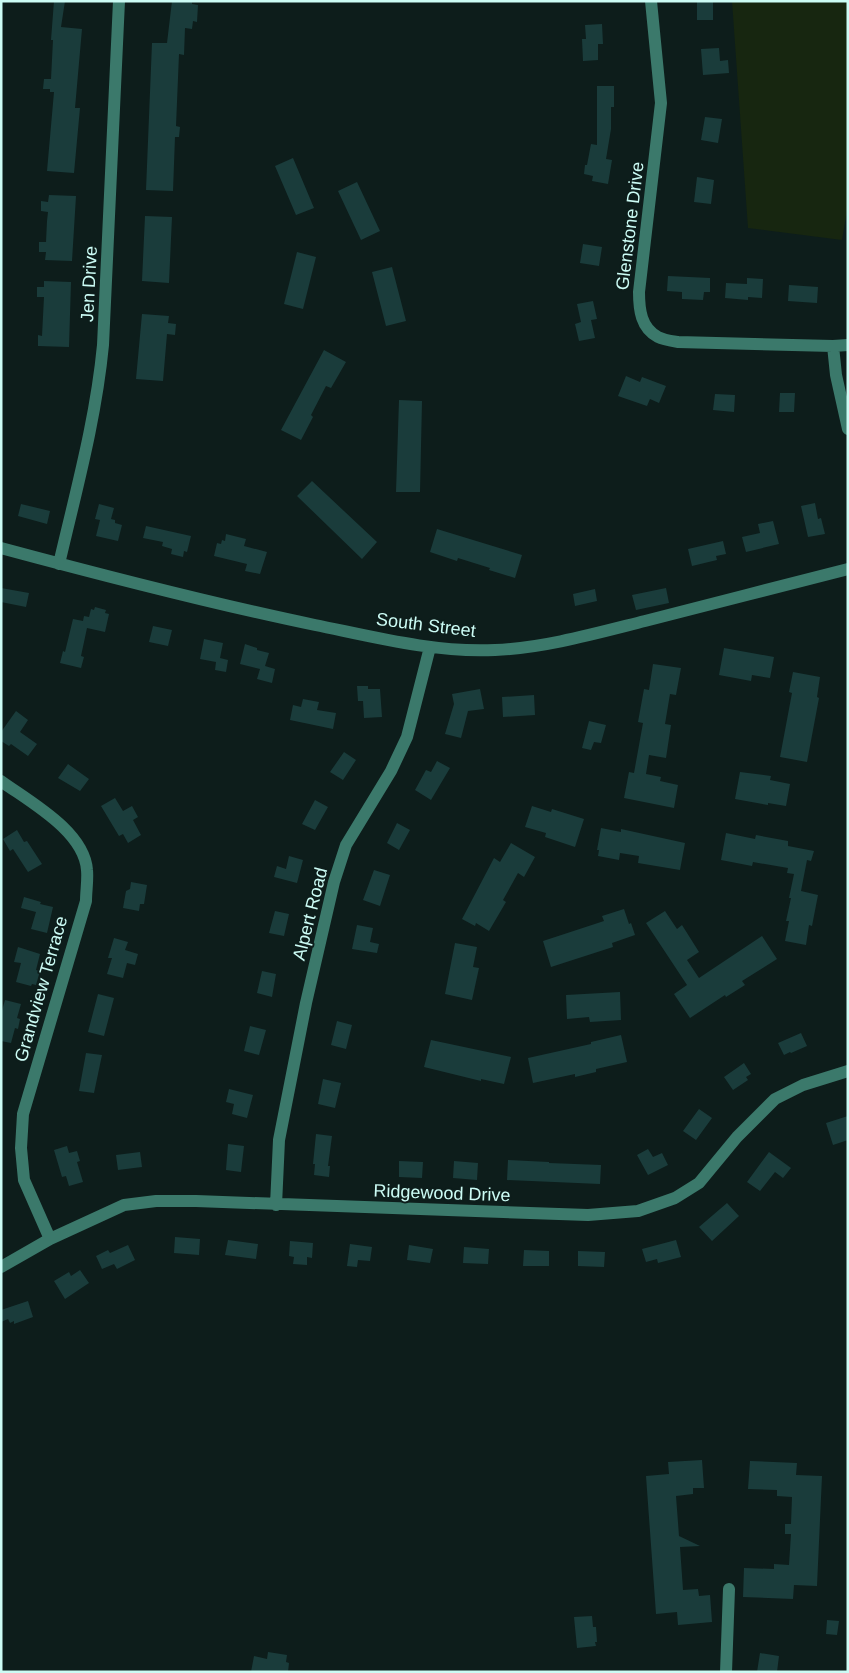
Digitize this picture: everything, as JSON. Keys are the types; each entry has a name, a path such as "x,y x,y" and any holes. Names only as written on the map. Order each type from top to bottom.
{"street":[{"name":"Jen Drive","path":"59,564 88,443 100,383 119,1"},
{"name":"Glenstone Drive","path":"651,1 661,103 639,292 639,311 646,328 658,338 678,342 848,345"},
{"path":"833,346 836,375 848,429"},
{"name":"South Street","path":"1,548 228,607 430,647 461,650 497,650 542,644 612,629 848,569"},
{"name":"Alpert Road","path":"276,1205 279,1140 306,1003 334,882 346,845 391,771 407,737 430,647"},
{"name":"Grandview Terrace","path":"1,781 55,819 79,845 87,869 86,901 23,1114 21,1148 24,1180 50,1240"},
{"name":"Ridgewood Drive","path":"1,1267 50,1240 124,1205 156,1201 588,1215 638,1211 675,1198 699,1183 737,1137 775,1100 803,1085 848,1071"},
{"path":"726,1672 729,1589"}],"green space":[{"path":"732,1 848,1 848,205 842,240 748,228"}],"building":[{"path":"54,1 65,1 61,27 82,29 75,108 80,108 74,173 47,171 54,92 50,92 50,89 43,89 44,79 51,79"},
{"path":"172,1 192,1 192,4 198,5 197,22 193,21 192,29 185,28 184,55 179,54 176,126 180,127 179,137 175,137 173,191 146,190 152,43 167,43"},
{"path":"697,1 713,1 713,20 697,20"},
{"path":"602,24 603,44 598,44 598,60 583,61 582,39 586,39 585,25"},
{"path":"719,48 720,61 728,60 729,73 703,75 701,49"},
{"path":"597,86 614,86 614,107 611,107 611,129 606,159 612,160 608,184 592,181 593,176 584,174 591,144 597,145"},
{"path":"705,117 722,119 718,143 701,140"},
{"path":"293,158 314,208 296,215 275,166"},
{"path":"697,177 714,180 711,204 694,202"},
{"path":"357,182 380,231 361,240 338,191"},
{"path":"49,195 76,196 72,261 45,260 46,252 39,252 39,242 46,242 48,212 41,211 41,201 48,202"},
{"path":"145,216 172,217 169,283 142,281"},
{"path":"583,244 602,247 599,266 580,263"},
{"path":"297,252 316,257 303,309 284,304"},
{"path":"392,267 406,321 386,326 372,272"},
{"path":"668,276 710,278 710,292 704,292 703,300 682,299 682,292 667,291"},
{"path":"747,278 763,279 762,298 748,297 748,300 725,298 726,283 747,284"},
{"path":"44,281 71,282 69,347 38,346 38,335 42,336 44,297 37,297 37,287 44,287"},
{"path":"789,285 818,287 817,303 788,301"},
{"path":"593,301 597,319 591,320 595,338 579,341 575,324 581,322 577,304"},
{"path":"142,314 169,316 168,323 176,324 175,335 167,334 163,381 136,379"},
{"path":"324,350 346,362 331,388 326,386 301,440 281,430"},
{"path":"626,376 640,382 642,377 666,386 659,403 650,399 647,406 618,396"},
{"path":"780,393 795,393 794,412 779,412"},
{"path":"715,394 735,395 734,412 713,410"},
{"path":"399,400 422,401 420,492 396,492"},
{"path":"312,481 377,542 362,559 297,496"},
{"path":"815,503 818,519 821,518 825,534 808,537 801,506"},
{"path":"21,504 50,511 47,524 18,516"},
{"path":"99,504 114,508 111,519 115,520 115,523 122,525 118,541 96,536 100,520 95,519"},
{"path":"773,521 779,544 746,552 742,537 760,533 758,524"},
{"path":"146,526 191,536 187,552 184,551 183,557 171,554 172,549 162,546 163,542 143,538"},
{"path":"437,529 522,555 515,578 458,558 457,561 430,552"},
{"path":"226,534 246,539 244,546 267,552 260,574 245,571 247,564 214,556 217,543 221,544 222,540 225,541"},
{"path":"723,541 726,554 716,556 717,560 692,566 688,549"},
{"path":"1,588 29,593 26,607 1,602"},
{"path":"666,588 669,603 636,610 632,595"},
{"path":"595,589 597,601 575,606 573,594"},
{"path":"95,607 106,610 105,613 109,614 105,632 87,628 81,656 84,657 81,668 60,663 63,651 65,652 73,619 83,621 84,616 89,617 91,609 94,610"},
{"path":"153,626 172,630 168,646 149,642"},
{"path":"204,639 223,643 220,658 228,660 226,672 215,670 216,662 200,659"},
{"path":"245,644 269,653 265,666 275,669 272,683 257,679 260,669 240,664"},
{"path":"724,648 774,657 770,678 752,675 751,681 719,675"},
{"path":"653,664 681,668 676,695 670,694 665,724 671,725 666,758 649,755 646,774 661,777 660,781 678,785 674,808 624,798 629,772 634,773 643,723 638,722 644,689 649,690"},
{"path":"793,672 820,677 817,697 819,698 807,762 780,757 792,693 789,692"},
{"path":"357,686 368,686 368,689 380,689 382,717 364,718 363,701 358,701"},
{"path":"480,689 484,709 468,711 461,738 445,734 454,704 452,694"},
{"path":"534,695 535,715 503,717 502,697"},
{"path":"303,699 319,702 317,710 336,713 333,729 290,720 293,705 301,707"},
{"path":"16,711 28,720 20,732 37,744 28,756 11,744 9,746 1,741 1,732"},
{"path":"589,721 606,725 601,743 594,742 591,750 582,748"},
{"path":"344,752 356,760 343,780 330,772"},
{"path":"437,761 450,768 431,800 415,790 426,770 431,772"},
{"path":"68,764 89,779 80,791 58,778"},
{"path":"740,772 771,776 770,780 790,784 786,806 735,799"},
{"path":"115,798 123,811 132,806 138,817 133,820 141,835 128,843 123,834 119,836 101,806"},
{"path":"315,800 328,807 315,830 302,824"},
{"path":"532,806 551,812 552,809 584,819 575,847 545,837 546,833 525,827"},
{"path":"397,823 410,830 399,850 387,843"},
{"path":"601,828 621,832 621,829 685,843 680,870 638,863 639,856 620,853 619,860 598,856 599,850 597,850"},
{"path":"17,830 24,842 27,841 42,864 28,872 13,849 10,851 3,839"},
{"path":"726,833 755,839 756,835 788,841 788,846 814,851 811,861 807,860 801,891 818,895 812,926 809,925 806,945 785,941 789,921 786,921 791,898 789,898 794,874 787,873 788,868 753,862 752,866 721,860"},
{"path":"511,843 535,857 524,877 518,873 503,900 506,902 489,931 476,923 475,926 462,919 494,858 500,862"},
{"path":"289,856 303,860 297,883 274,877 277,866 286,869"},
{"path":"374,870 390,875 380,906 363,900"},
{"path":"131,882 147,885 144,904 140,904 139,911 123,908 126,891 130,889"},
{"path":"24,897 53,907 47,933 31,929 36,912 21,908"},
{"path":"624,909 635,935 612,943 613,947 551,967 543,941 604,921 602,916"},
{"path":"275,911 289,914 284,936 269,933"},
{"path":"665,911 677,929 682,925 699,952 687,960 699,978 762,936 777,959 742,981 745,985 726,997 725,995 690,1018 674,994 687,985 646,923"},
{"path":"357,925 373,928 370,942 379,944 377,953 352,949"},
{"path":"114,938 128,942 125,950 138,954 135,965 127,963 123,978 107,974 112,958 108,958"},
{"path":"455,943 477,947 473,967 479,968 472,1000 445,994"},
{"path":"18,947 40,954 36,970 40,971 36,985 32,984 31,986 16,982 21,963 14,962"},
{"path":"262,971 276,974 272,997 257,993"},
{"path":"620,992 621,1020 590,1022 589,1017 567,1019 566,995"},
{"path":"98,994 114,998 104,1036 88,1032"},
{"path":"5,1000 21,1004 17,1018 20,1019 18,1029 15,1028 11,1043 1,1041 1,1014"},
{"path":"337,1021 352,1025 346,1049 331,1045"},
{"path":"250,1026 266,1030 259,1055 244,1051"},
{"path":"801,1033 807,1046 784,1055 778,1043"},
{"path":"621,1035 627,1062 596,1069 596,1072 575,1077 575,1074 533,1083 528,1058 591,1044 591,1042"},
{"path":"431,1040 511,1057 504,1084 481,1079 481,1081 424,1067"},
{"path":"86,1053 102,1055 94,1093 79,1091"},
{"path":"744,1063 751,1074 746,1077 748,1080 733,1090 724,1077"},
{"path":"323,1079 341,1083 335,1108 318,1104"},
{"path":"229,1089 253,1095 247,1118 232,1114 234,1104 226,1102"},
{"path":"699,1109 712,1118 696,1140 683,1131"},
{"path":"848,1116 848,1140 833,1145 826,1123"},
{"path":"316,1134 332,1136 328,1166 330,1166 329,1177 314,1175 315,1164 313,1164"},
{"path":"228,1144 244,1146 241,1172 226,1170"},
{"path":"67,1146 69,1153 77,1151 80,1161 77,1162 83,1182 69,1186 66,1176 62,1177 54,1150"},
{"path":"648,1149 653,1157 662,1153 668,1165 648,1175 637,1155"},
{"path":"140,1152 142,1167 118,1170 116,1155"},
{"path":"769,1152 791,1168 783,1178 775,1172 760,1191 747,1182"},
{"path":"508,1160 601,1165 600,1184 507,1180"},
{"path":"399,1161 423,1162 422,1178 399,1177"},
{"path":"454,1161 478,1163 477,1180 453,1178"},
{"path":"727,1203 739,1216 712,1241 699,1227"},
{"path":"175,1237 200,1239 199,1255 174,1253"},
{"path":"228,1240 258,1244 256,1259 225,1255"},
{"path":"676,1240 681,1257 658,1263 657,1259 646,1262 642,1249"},
{"path":"290,1241 313,1243 312,1258 307,1257 307,1265 293,1264 294,1257 289,1256"},
{"path":"350,1244 372,1247 370,1261 358,1260 357,1267 347,1266"},
{"path":"128,1245 135,1260 117,1269 114,1264 102,1269 96,1256 108,1250 110,1253"},
{"path":"409,1245 433,1249 430,1263 407,1260"},
{"path":"464,1247 489,1249 488,1264 463,1263"},
{"path":"524,1250 549,1251 549,1266 523,1266"},
{"path":"578,1251 605,1252 604,1267 578,1266"},
{"path":"80,1270 89,1283 65,1299 54,1281 69,1272 71,1276"},
{"path":"28,1301 33,1317 14,1324 14,1321 10,1323 8,1319 1,1322 1,1310"},
{"path":"702,1460 704,1488 693,1488 693,1494 676,1496 679,1536 700,1546 680,1547 683,1590 698,1589 699,1596 710,1595 712,1622 678,1625 677,1612 656,1614 646,1476 669,1474 668,1462"},
{"path":"750,1461 797,1463 796,1475 822,1476 817,1586 794,1585 793,1599 743,1597 744,1568 774,1569 774,1564 789,1565 791,1534 785,1534 785,1524 791,1524 792,1497 777,1496 777,1490 748,1489"},
{"path":"592,1616 593,1627 596,1627 596,1646 577,1648 574,1617"},
{"path":"827,1620 839,1621 837,1635 826,1634"},
{"path":"268,1652 287,1655 286,1662 289,1663 288,1672 251,1672 254,1656 267,1659"},
{"path":"760,1653 779,1656 777,1672 757,1672"}]}
